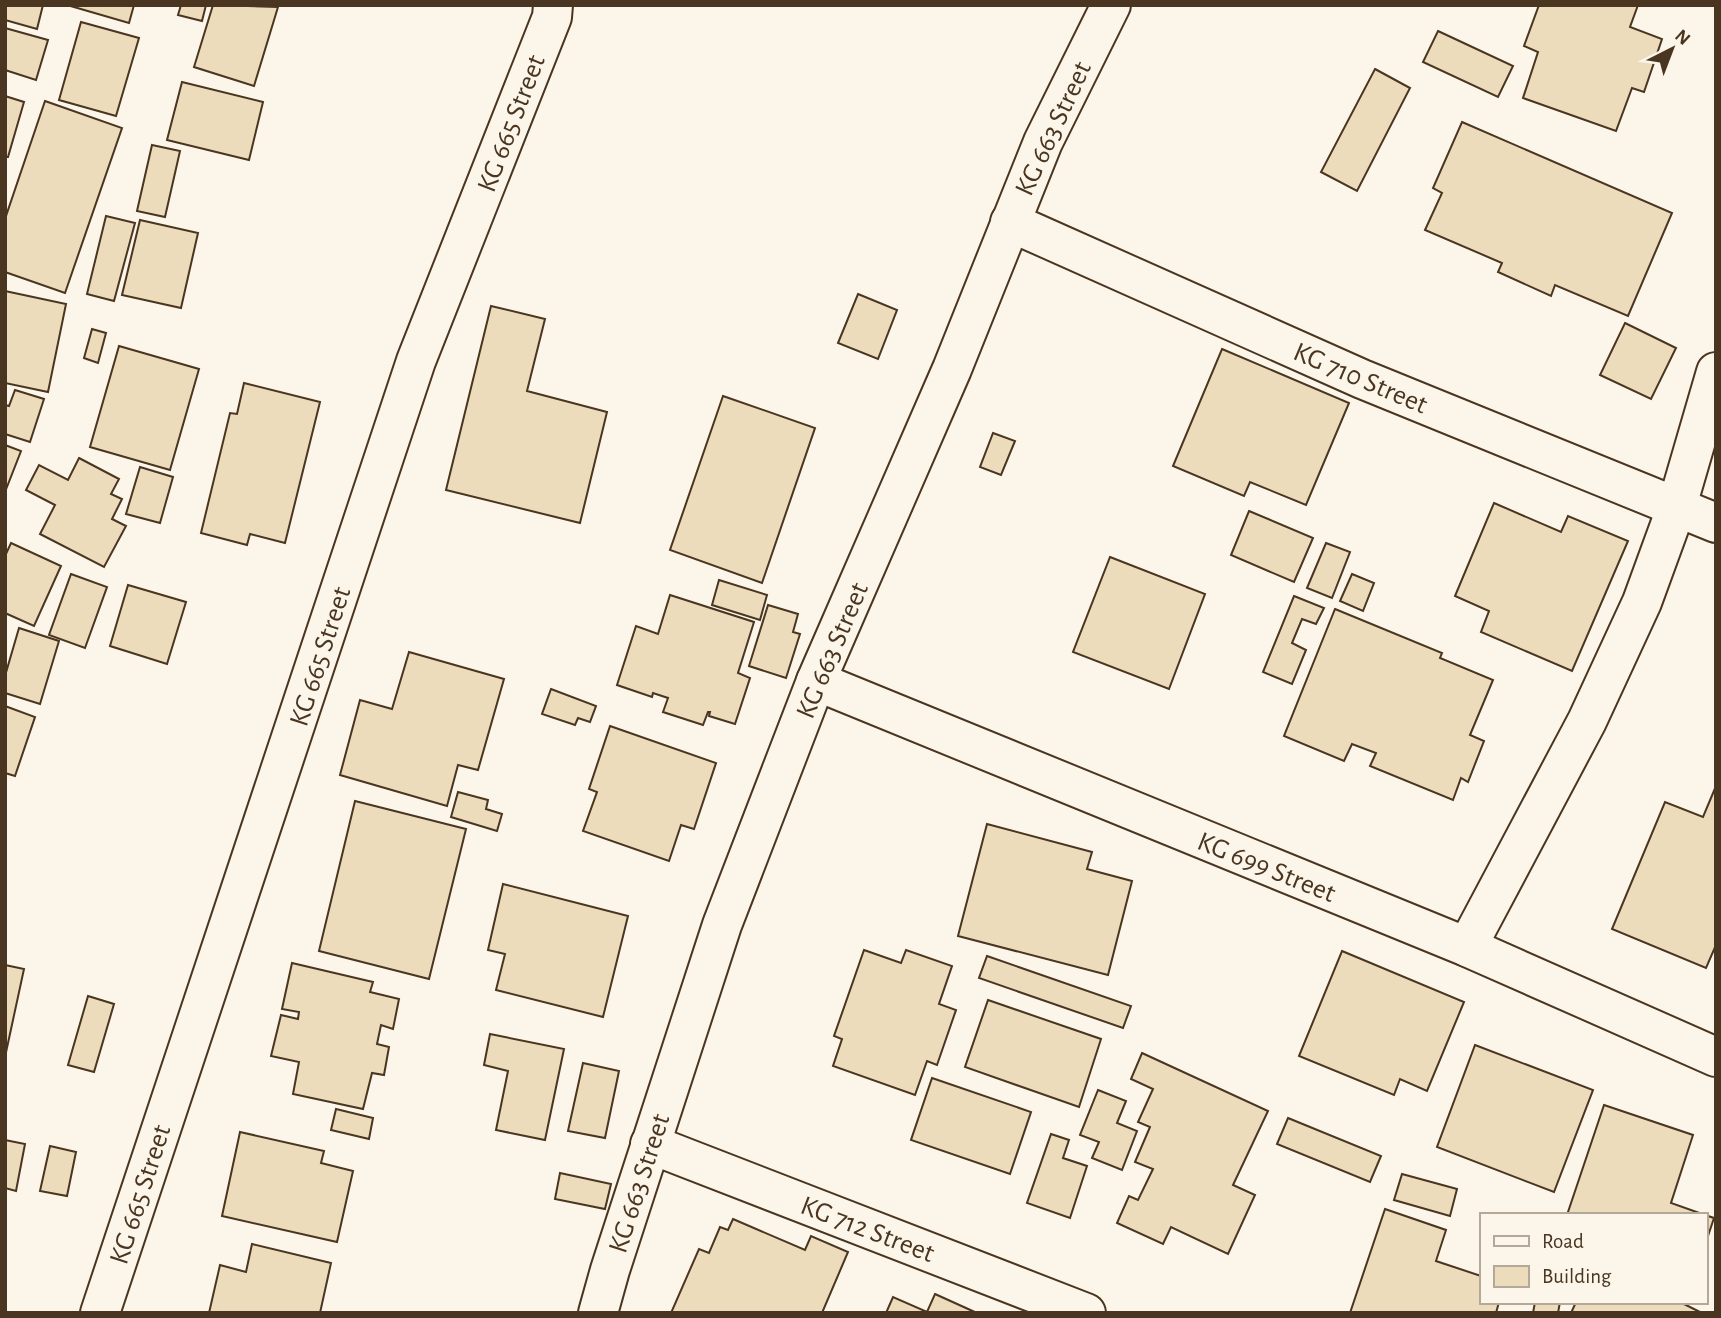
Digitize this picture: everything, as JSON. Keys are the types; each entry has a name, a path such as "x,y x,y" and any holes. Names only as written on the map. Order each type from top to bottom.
{"street":[{"name":"KG 665 Street","path":"100,1313 416,361 552,17 553,5"},
{"name":"KG 663 Street","path":"598,1313 722,925 816,681 952,369 1043,142 1111,5"},
{"name":"KG 710 Street","path":"1010,222 1362,379 1716,523"},
{"path":"1466,947 1587,721 1642,602 1677,506 1716,372"},
{"name":"KG 699 Street","path":"816,681 1466,947 1716,1057"},
{"name":"KG 712 Street","path":"650,1144 1086,1313"}],"building":[{"path":"5,5 43,5 37,29 5,20"},
{"path":"67,5 134,5 129,23"},
{"path":"181,5 206,5 202,21 178,15"},
{"path":"213,5 278,7 254,86 194,67"},
{"path":"1539,5 1638,5 1630,27 1662,39 1644,92 1632,88 1616,131 1523,98 1538,52 1524,46"},
{"path":"81,22 139,38 116,116 59,100"},
{"path":"5,28 48,40 36,80 5,70"},
{"path":"1438,31 1513,66 1498,97 1423,62"},
{"path":"1375,69 1410,88 1357,191 1321,172"},
{"path":"182,82 263,102 249,160 167,140"},
{"path":"5,96 24,102 8,157 5,157"},
{"path":"45,101 122,128 65,293 5,272 5,219"},
{"path":"1462,122 1672,213 1628,316 1555,285 1551,296 1498,272 1502,263 1425,230 1442,193 1433,188"},
{"path":"152,145 180,151 165,217 137,211"},
{"path":"106,216 135,223 114,301 87,294"},
{"path":"140,220 198,233 181,308 122,295"},
{"path":"5,291 66,304 48,392 5,383"},
{"path":"858,294 897,310 878,359 838,343"},
{"path":"491,306 545,319 527,391 607,412 580,523 446,490"},
{"path":"1625,323 1676,348 1651,399 1600,375"},
{"path":"92,329 106,333 98,363 84,358"},
{"path":"119,346 199,369 170,470 90,447"},
{"path":"1222,349 1349,403 1306,505 1250,482 1244,496 1173,466"},
{"path":"244,383 320,402 285,543 250,534 247,545 201,533 230,413 237,414"},
{"path":"15,390 44,399 30,442 5,434 5,405 9,406"},
{"path":"723,396 815,428 762,583 670,550"},
{"path":"993,433 1015,441 1001,475 980,467"},
{"path":"5,445 21,451 5,492"},
{"path":"79,458 119,479 111,494 122,499 112,519 126,526 104,567 40,534 55,505 26,490 39,465 68,480"},
{"path":"140,467 173,477 160,523 126,514"},
{"path":"1494,503 1561,532 1568,516 1628,541 1572,671 1481,632 1489,611 1455,596"},
{"path":"1249,511 1313,538 1294,582 1231,555"},
{"path":"11,543 61,566 34,626 5,613 5,556"},
{"path":"1326,543 1350,552 1332,598 1307,588"},
{"path":"1110,557 1205,594 1169,689 1073,652"},
{"path":"71,574 107,587 85,648 49,635"},
{"path":"1352,574 1374,583 1363,611 1340,601"},
{"path":"719,580 767,595 760,620 712,605"},
{"path":"128,585 186,602 167,664 110,646"},
{"path":"670,595 754,622 738,673 750,678 735,724 709,716 710,712 703,725 663,712 668,698 653,693 652,697 617,685 636,626 658,634"},
{"path":"1294,596 1324,608 1316,624 1302,619 1292,643 1306,650 1292,684 1263,672"},
{"path":"768,605 798,614 793,632 800,634 786,678 749,666"},
{"path":"1335,609 1442,653 1440,658 1493,680 1470,735 1484,741 1468,782 1461,778 1453,800 1370,766 1376,753 1352,744 1344,761 1284,736"},
{"path":"19,628 59,641 40,704 5,693 5,676"},
{"path":"409,652 504,679 478,770 458,765 447,806 340,775 360,700 392,709"},
{"path":"551,689 596,706 590,722 578,718 575,725 542,714"},
{"path":"5,706 35,717 15,776 5,773"},
{"path":"610,726 716,763 694,829 681,825 669,861 583,831 597,792 589,789"},
{"path":"1716,786 1716,945 1706,968 1612,929 1665,802 1703,817"},
{"path":"458,792 488,800 486,809 502,814 497,831 451,817"},
{"path":"355,801 466,829 429,979 319,951"},
{"path":"987,824 1092,852 1087,869 1132,881 1108,975 958,936"},
{"path":"503,884 628,916 603,1017 496,990 505,954 488,950"},
{"path":"864,950 901,963 906,950 952,966 939,1004 956,1010 937,1065 927,1061 915,1095 833,1066 842,1039 834,1036"},
{"path":"1342,951 1464,1002 1427,1091 1400,1079 1394,1095 1299,1056"},
{"path":"987,956 1131,1006 1123,1028 979,978"},
{"path":"292,963 373,982 370,992 399,999 393,1029 381,1025 377,1044 389,1047 384,1075 372,1073 363,1109 293,1094 299,1062 271,1056 281,1015 298,1019 299,1012 282,1009"},
{"path":"5,965 24,969 5,1057"},
{"path":"88,996 114,1004 94,1072 68,1065"},
{"path":"988,1000 1101,1039 1079,1107 965,1067"},
{"path":"490,1034 564,1049 545,1140 496,1130 508,1071 484,1065"},
{"path":"1475,1045 1593,1090 1554,1192 1437,1147"},
{"path":"1142,1053 1268,1111 1233,1185 1255,1195 1228,1254 1171,1227 1163,1244 1117,1223 1129,1196 1138,1200 1153,1169 1135,1162 1150,1127 1138,1122 1153,1089 1131,1079"},
{"path":"583,1063 619,1071 605,1138 568,1131"},
{"path":"932,1078 1031,1112 1010,1174 911,1140"},
{"path":"1098,1090 1126,1101 1117,1123 1137,1131 1122,1170 1092,1158 1099,1142 1080,1135"},
{"path":"1604,1105 1693,1135 1671,1203 1699,1213 1568,1213"},
{"path":"336,1109 373,1118 369,1139 331,1130"},
{"path":"1288,1118 1381,1156 1370,1182 1277,1144"},
{"path":"240,1132 324,1151 321,1163 353,1171 337,1242 222,1216"},
{"path":"1051,1134 1069,1140 1063,1158 1087,1166 1070,1218 1027,1203"},
{"path":"5,1140 25,1144 16,1191 5,1188"},
{"path":"50,1146 76,1152 67,1196 40,1191"},
{"path":"560,1173 611,1184 605,1209 555,1199"},
{"path":"1402,1174 1457,1189 1450,1216 1394,1200"},
{"path":"1385,1209 1446,1230 1436,1261 1480,1276 1480,1304 1498,1304 1496,1313 1350,1313"},
{"path":"1707,1216 1714,1218 1707,1239"},
{"path":"733,1219 805,1250 811,1236 848,1252 822,1313 671,1313 699,1249 709,1253 720,1227 728,1230"},
{"path":"252,1244 331,1263 320,1313 209,1313 220,1265 246,1272"},
{"path":"935,1294 977,1313 886,1313 893,1297 927,1312"},
{"path":"1535,1304 1560,1304 1558,1313 1533,1313"},
{"path":"1575,1304 1684,1304 1702,1313 1571,1313"}]}
